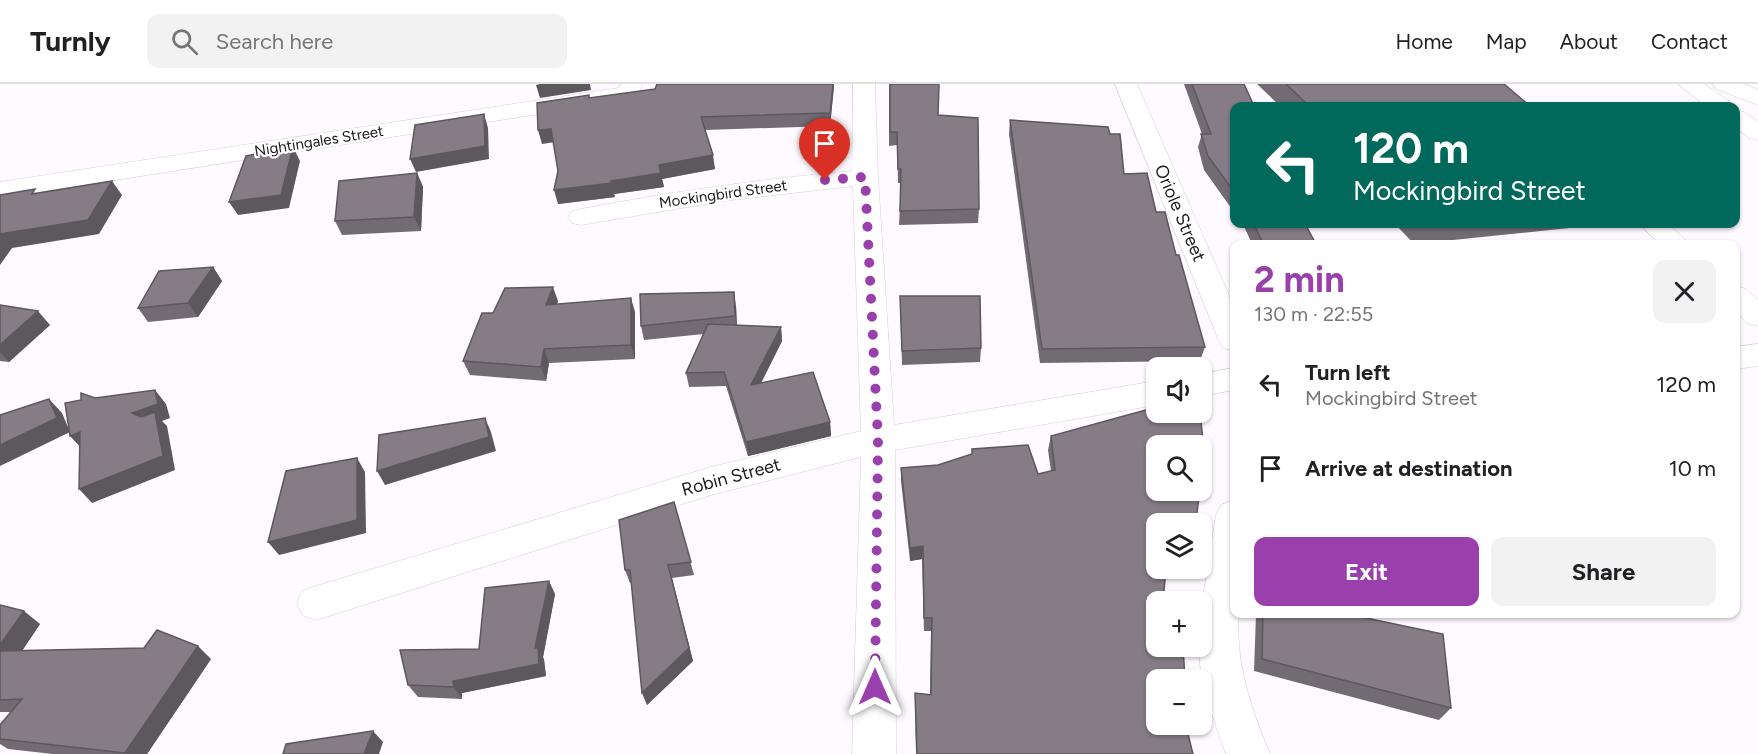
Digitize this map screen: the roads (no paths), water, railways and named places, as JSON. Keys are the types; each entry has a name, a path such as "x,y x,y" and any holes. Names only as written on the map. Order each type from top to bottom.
{"street":[{"name":"Nightingales Street","path":"0,190 629,93 632,84"},
{"path":"864,84 865,177 878,440 874,754"},
{"name":"Oriole Street","path":"1126,84 1230,331"},
{"path":"1689,84 1715,102"},
{"path":"1724,84 1758,98"},
{"path":"1740,120 1758,133"},
{"name":"Mockingbird Street","path":"581,217 648,204 806,182 865,177"},
{"path":"1658,228 1671,240"},
{"path":"1740,300 1758,316"},
{"path":"1740,357 1758,355"},
{"path":"1212,383 1230,380"},
{"name":"Robin Street","path":"316,603 711,481 878,440 1146,395"},
{"path":"1230,543 1220,614 1219,658 1248,754"}]}
